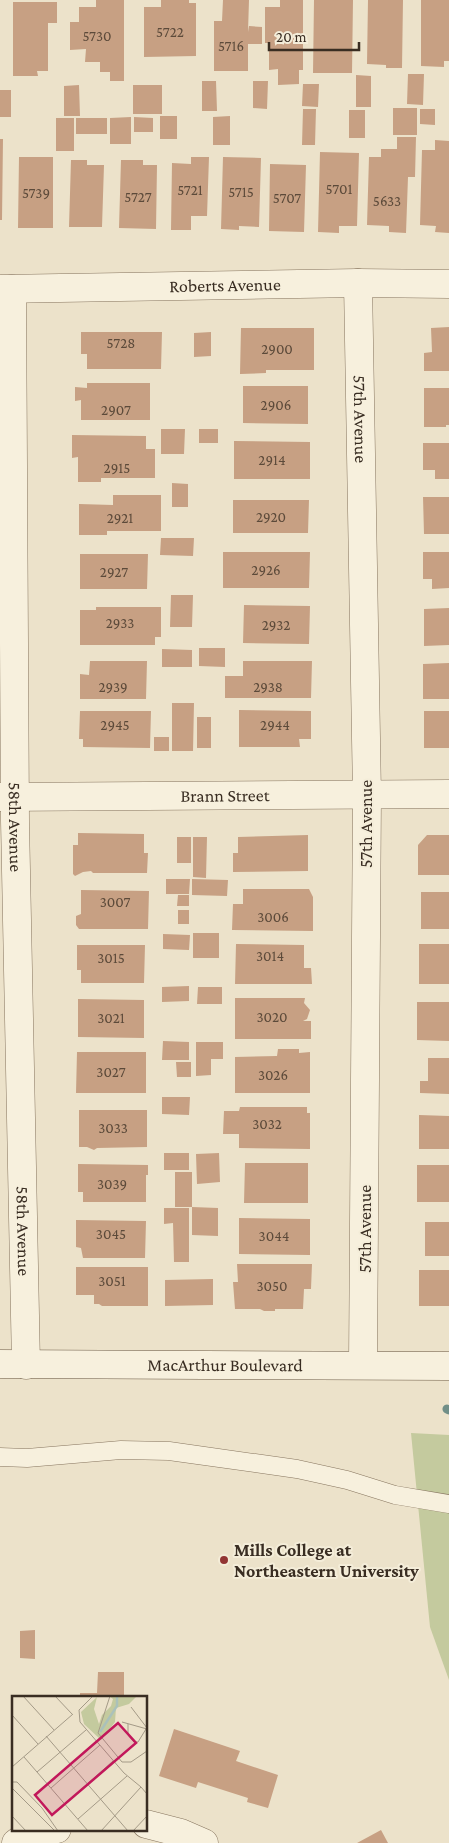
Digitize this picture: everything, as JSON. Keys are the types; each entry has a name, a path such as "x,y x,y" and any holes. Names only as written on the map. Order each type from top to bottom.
{"street":[{"name":"Roberts Avenue","path":"6,289 358,283 449,284"},
{"name":"57th Avenue","path":"358,283 367,795 363,1365"},
{"name":"58th Avenue","path":"6,289 13,1364"},
{"name":"Brann Street","path":"8,797 449,794"},
{"name":"MacArthur Boulevard","path":"13,1364 449,1366"},
{"path":"148,1825 181,1833 204,1843"},
{"path":"16,1843 27,1835 52,1830"}],"lane":[{"path":"0,1457 27,1458 121,1450 169,1452 296,1469 347,1480 395,1495 449,1504"}],"green space":[{"path":"411,1433 449,1435 449,1680 430,1627"}],"building":[{"path":"96,0 124,0 124,81 110,81 110,72 100,72 100,62 85,62 86,49 70,50 70,22 79,22 79,7 96,7"},
{"path":"161,0 189,0 189,3 196,3 196,56 144,57 144,7 161,7"},
{"path":"223,0 249,0 248,32 249,26 262,27 262,44 248,44 248,71 214,71 214,21 222,21"},
{"path":"280,0 303,0 303,70 299,70 299,84 278,85 278,69 269,70 269,43 265,43 265,7 280,7"},
{"path":"314,0 353,0 352,73 313,73"},
{"path":"368,0 403,0 402,68 386,68 386,65 367,64"},
{"path":"421,0 449,0 449,61 444,61 444,67 421,66"},
{"path":"13,2 57,2 57,23 48,23 48,71 37,71 38,76 13,76"},
{"path":"408,74 424,74 423,105 407,104"},
{"path":"356,75 371,76 371,107 356,107"},
{"path":"202,81 216,81 217,111 202,111"},
{"path":"253,81 268,81 267,109 253,108"},
{"path":"303,84 319,84 318,107 302,106"},
{"path":"79,85 80,116 64,116 64,86"},
{"path":"133,85 162,85 162,114 133,114"},
{"path":"0,90 11,90 11,117 0,117"},
{"path":"393,108 417,108 417,135 393,135"},
{"path":"303,109 316,109 315,145 302,145"},
{"path":"420,109 435,109 435,125 420,124"},
{"path":"349,110 365,110 365,138 349,138"},
{"path":"160,116 177,116 177,139 160,139"},
{"path":"230,116 230,145 213,145 213,117"},
{"path":"131,117 131,144 110,144 110,118"},
{"path":"134,117 153,118 153,132 134,132"},
{"path":"56,118 74,118 74,151 56,151"},
{"path":"76,118 107,118 107,134 76,134"},
{"path":"397,137 416,137 415,177 408,177 406,233 389,232 389,226 367,225 369,157 381,157 381,149 397,149"},
{"path":"0,139 3,139 2,220 0,220"},
{"path":"435,140 449,141 449,233 435,232 436,226 420,225 422,150 435,150"},
{"path":"320,152 359,153 357,226 339,226 339,233 318,232"},
{"path":"19,157 53,157 53,228 18,228"},
{"path":"191,157 209,157 207,216 191,216 191,230 171,230 172,163 191,164"},
{"path":"223,157 261,158 259,227 239,226 239,230 221,229"},
{"path":"71,160 87,160 87,165 104,165 102,227 69,227"},
{"path":"121,160 143,160 143,165 157,165 156,229 119,228"},
{"path":"270,164 306,165 304,232 269,231"},
{"path":"449,327 449,371 424,371 424,353 432,352 431,328"},
{"path":"241,328 314,328 314,370 266,370 266,373 240,374"},
{"path":"81,332 162,332 161,369 87,369 87,354 81,354"},
{"path":"211,332 211,356 194,357 194,333"},
{"path":"87,383 150,383 150,420 81,420 81,400 75,401 75,387 87,388"},
{"path":"243,386 308,386 308,424 243,423"},
{"path":"424,388 449,388 449,425 446,425 446,427 424,427"},
{"path":"161,429 185,429 184,454 161,454"},
{"path":"199,429 218,429 218,443 199,443"},
{"path":"72,435 146,436 146,449 155,449 155,478 101,478 101,482 78,482 78,457 72,458"},
{"path":"234,441 310,442 310,479 234,479"},
{"path":"423,443 449,443 449,479 435,479 435,470 423,470"},
{"path":"172,483 188,484 188,507 172,507"},
{"path":"113,495 161,495 161,531 107,531 107,535 79,535 79,504 113,505"},
{"path":"423,497 449,497 449,534 424,534"},
{"path":"233,500 309,500 308,533 233,533"},
{"path":"161,538 194,538 193,556 160,555"},
{"path":"223,552 310,552 309,588 223,588"},
{"path":"423,552 449,552 449,588 432,589 432,579 423,579"},
{"path":"80,554 148,554 147,589 80,589"},
{"path":"171,595 193,595 192,627 170,627"},
{"path":"244,605 310,606 309,644 243,643"},
{"path":"96,607 161,607 161,637 155,637 155,645 80,645 80,610 96,610"},
{"path":"449,608 449,645 424,646 424,609"},
{"path":"199,648 225,648 225,667 199,666"},
{"path":"162,649 192,650 192,667 162,667"},
{"path":"90,661 147,661 146,699 80,699 80,674 89,675"},
{"path":"243,661 312,661 311,698 225,698 225,676 243,676"},
{"path":"449,663 449,699 423,699 423,664"},
{"path":"172,703 194,703 193,751 172,751"},
{"path":"239,710 311,711 311,739 299,739 300,747 239,747"},
{"path":"80,711 151,711 150,748 83,747 83,739 79,739"},
{"path":"424,711 449,711 449,748 424,748"},
{"path":"197,717 211,717 211,748 197,748"},
{"path":"154,737 169,737 169,751 154,751"},
{"path":"78,833 144,834 144,853 148,853 147,873 93,873 91,871 75,876 73,874 73,845 78,845"},
{"path":"308,835 308,871 233,872 233,853 238,853 238,837"},
{"path":"427,835 449,835 449,875 418,875 418,845"},
{"path":"177,837 191,837 191,863 177,863"},
{"path":"193,837 207,837 206,878 193,877"},
{"path":"166,879 190,879 189,894 166,894"},
{"path":"192,879 228,880 227,896 192,895"},
{"path":"243,889 309,889 313,897 313,931 232,930 233,904 243,904"},
{"path":"81,890 149,891 148,929 79,929 76,925 76,916 81,914"},
{"path":"421,892 449,892 449,929 421,929"},
{"path":"178,895 189,895 189,906 177,906"},
{"path":"178,910 189,910 189,924 178,924"},
{"path":"193,933 219,933 219,958 193,958"},
{"path":"163,934 190,935 189,950 163,949"},
{"path":"236,944 304,945 304,968 311,968 312,984 235,984"},
{"path":"419,944 449,944 449,984 419,984"},
{"path":"77,945 145,945 144,983 81,983 81,970 77,970"},
{"path":"189,986 189,1001 162,1002 162,987"},
{"path":"198,987 222,987 222,1004 197,1004"},
{"path":"235,998 305,998 304,1003 310,1010 307,1019 303,1021 311,1021 311,1039 235,1039"},
{"path":"78,999 144,1000 144,1038 78,1037"},
{"path":"417,1002 449,1002 449,1041 417,1040"},
{"path":"163,1041 189,1042 189,1060 162,1060"},
{"path":"196,1042 223,1042 223,1059 211,1059 211,1075 196,1076"},
{"path":"278,1049 299,1049 299,1053 310,1052 310,1093 235,1093 235,1057 277,1056"},
{"path":"77,1052 146,1052 146,1093 76,1093"},
{"path":"428,1058 449,1058 449,1094 420,1093 420,1081 428,1081"},
{"path":"176,1062 191,1062 191,1077 177,1077"},
{"path":"162,1097 190,1097 189,1115 162,1114"},
{"path":"240,1107 307,1107 307,1113 310,1113 310,1149 239,1148 239,1134 223,1134 224,1111 239,1111"},
{"path":"79,1110 147,1110 147,1147 97,1148 94,1150 87,1147 79,1147"},
{"path":"419,1115 449,1116 449,1149 419,1149"},
{"path":"164,1153 189,1153 189,1170 164,1170"},
{"path":"219,1153 220,1182 197,1184 196,1154"},
{"path":"245,1163 308,1163 308,1203 244,1203"},
{"path":"78,1164 148,1165 146,1202 83,1202 83,1192 78,1192"},
{"path":"417,1165 449,1165 449,1202 417,1202"},
{"path":"175,1172 192,1172 192,1207 175,1207"},
{"path":"192,1207 218,1208 218,1236 192,1235"},
{"path":"164,1208 189,1208 189,1262 174,1262 173,1223 164,1224"},
{"path":"239,1218 310,1219 310,1255 239,1254"},
{"path":"76,1220 146,1221 145,1258 83,1258 81,1248 76,1247"},
{"path":"425,1222 449,1222 449,1256 425,1256"},
{"path":"237,1264 312,1264 311,1289 304,1289 303,1309 264,1311 260,1309 235,1309 233,1282 238,1282"},
{"path":"76,1267 148,1267 148,1306 102,1306 94,1304 94,1295 76,1295"},
{"path":"419,1270 449,1270 449,1306 419,1306"},
{"path":"213,1279 213,1305 165,1306 165,1280"},
{"path":"35,1630 35,1659 20,1658 20,1631"},
{"path":"98,1672 124,1672 124,1696 80,1696 80,1693 97,1693"},
{"path":"174,1729 240,1751 236,1761 278,1775 268,1808 247,1802 248,1798 198,1782 196,1788 159,1776"},
{"path":"381,1830 388,1843 357,1843"}],"place":[{"name":"Mills College at Northeastern University","path":"224,1560"}]}
